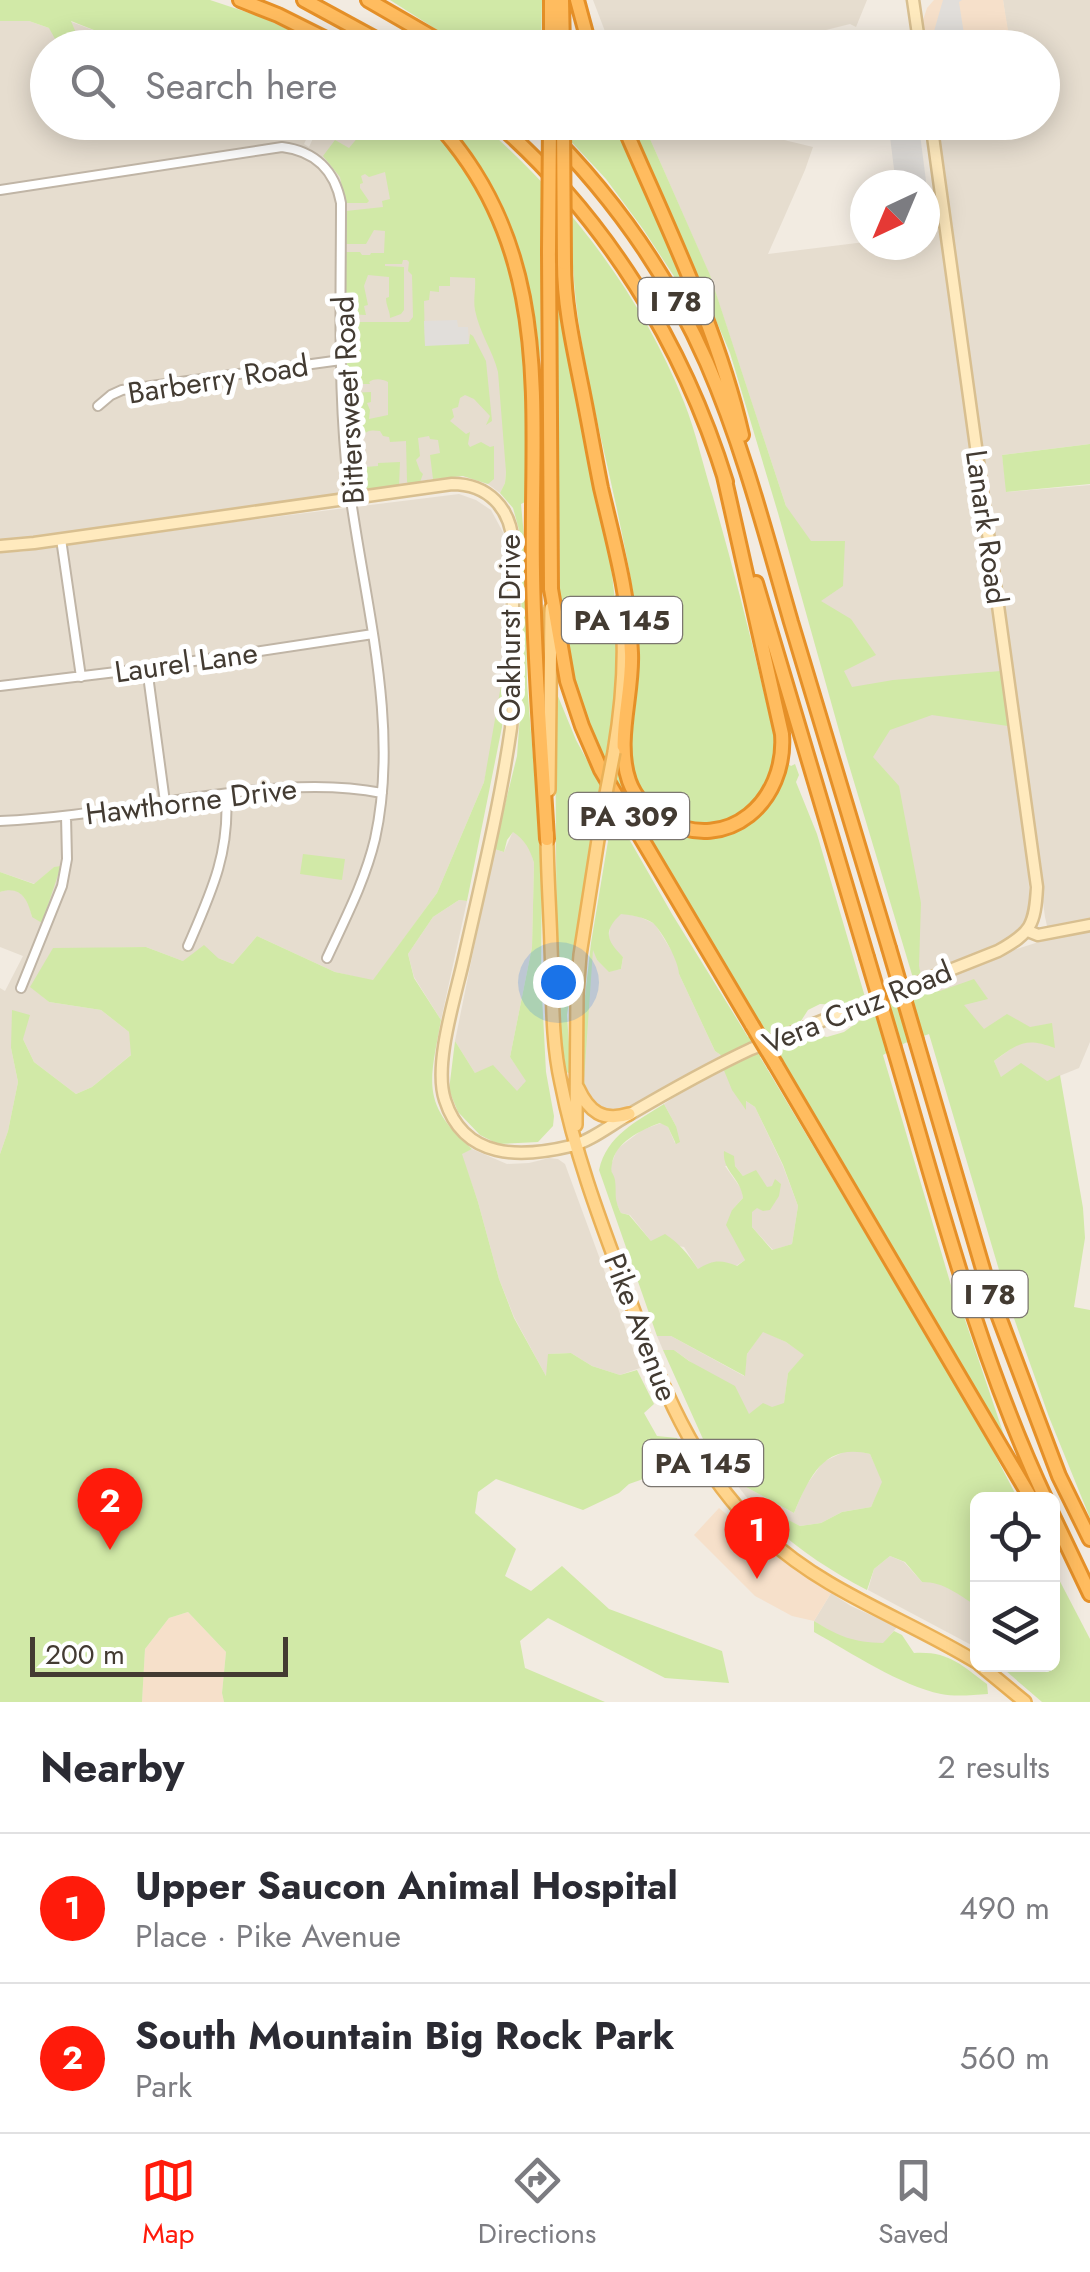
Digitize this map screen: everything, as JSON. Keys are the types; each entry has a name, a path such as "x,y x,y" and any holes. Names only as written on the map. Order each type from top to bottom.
{"highway":[{"path":"240,0 308,30"},
{"path":"304,0 359,30"},
{"path":"368,0 420,30"},
{"path":"551,0 551,30"},
{"path":"562,0 563,30"},
{"path":"578,0 586,30"},
{"path":"450,140 472,169 498,215 519,275 530,332 534,390 535,641 547,839"},
{"name":"I 78","path":"517,140 579,208 619,260 650,306 700,407 724,476 978,1331 1042,1492"},
{"name":"PA 309","path":"550,140 551,589 567,681 594,755 1027,1492"},
{"name":"I 78","path":"555,140 597,184 629,226 688,322 708,364 758,511 990,1292 1059,1476 1090,1539"},
{"name":"PA 145","path":"563,140 568,322 602,489"},
{"path":"630,140 710,327 731,386 758,511"},
{"path":"602,489 624,582 630,628 624,744 628,777 640,800 658,817 684,828 711,830 737,823 763,802 776,781 783,746 724,476"},
{"path":"1060,1531 1090,1596"},
{"path":"1060,1547 1090,1596"}],"main road":[{"path":"914,0 918,30"},
{"name":"Lanark Road","path":"933,140 1037,887 1036,914 1028,931"},
{"name":"Oakhurst Drive","path":"0,546 462,484 492,497 506,514 514,544 511,728 449,1026 441,1084 455,1122 484,1146 531,1154 576,1144"},
{"name":"Pike Avenue","path":"576,1144 580,955 614,752 623,645 602,489"},
{"name":"PA 145","path":"547,839 551,589"},
{"name":"Pike Avenue","path":"547,839 554,1038 560,1083 598,1215 680,1424 726,1494 764,1534 806,1569 970,1659"},
{"name":"Vera Cruz Road","path":"629,1114 718,1064 998,951 1028,931 1038,935 1090,925"},
{"path":"576,1082 586,1104 597,1114 612,1118 629,1114"},
{"path":"576,1144 629,1114"},
{"name":"Pike Avenue","path":"988,1672 1025,1702"}],"street":[{"name":"Bittersweet Road","path":"0,190 293,148 323,165 339,192 344,438 373,634 383,735 382,793 367,866 327,958"},
{"name":"Barberry Road","path":"98,406 122,390 342,360"},
{"path":"61,539 81,677"},
{"name":"Laurel Lane","path":"0,686 373,634"},
{"path":"147,668 164,802"},
{"name":"Hawthorne Drive","path":"0,821 297,786 382,793"},
{"path":"188,946 220,869 227,829 226,794"},
{"path":"22,988 62,886 67,859 66,816"}],"shaded area":[{"path":"593,0 867,0 856,27 850,24 826,30 604,30"},
{"path":"934,0 1003,0 1008,30 923,30 927,8"},
{"path":"943,0 962,0 959,2 963,30 934,30"},
{"path":"1003,0 1090,0 1090,444 1002,455 1007,492 1090,485 1090,918 1051,928 1045,917 938,140 1060,140 1060,30 1007,30"},
{"path":"0,21 29,21 49,28 69,21 93,30 30,30 30,140 306,140 304,144 309,147 312,140 411,140 503,299 506,472 500,493 488,484 463,476 25,541 0,541"},
{"path":"650,140 784,140 813,147 768,254 850,244 850,260 940,260 940,231 1030,906 1020,928 1000,943 921,975 891,862 786,506 710,276"},
{"path":"890,140 921,140 925,170 894,170"},
{"path":"457,320 458,327 468,327 469,344 425,346 424,321"},
{"path":"459,494 491,510 505,536 504,668 484,782 437,893 373,981 335,972 257,936 233,964 218,958 183,961 146,947 53,949 31,987 49,1002 101,1010 129,1032 132,1054 92,1087 76,1094 34,1062 23,1039 11,1048 18,1082 0,1154 0,988 5,991 23,956 0,947 0,892 19,891 29,904 32,917 54,867 35,884 0,872 0,552"},
{"path":"513,831 530,850 534,863 532,947 510,1057 527,1081 518,1092 475,1073 455,1041 494,849 504,852"},
{"path":"459,900 467,901 441,1020 414,977 408,954 433,917"},
{"path":"621,913 655,924 679,963 679,974 715,1051 722,1056 617,1111 598,1107 588,1097 584,1058 593,943 597,960 609,971 621,969 623,957 610,945 609,937 610,924"},
{"path":"1090,932 1090,1042 1079,1068 1047,1081 1001,1078 994,1061 1019,1043 1037,1041 1030,1027 984,1030 963,1005 940,991 925,989 1007,952 1051,938"},
{"path":"723,1068 746,1101 755,1107 798,1206 792,1244 773,1250 752,1227 752,1211 772,1186 767,1188 750,1175 743,1176 735,1166 725,1166 742,1190 743,1198 732,1210 745,1260 736,1266 698,1269 684,1247 651,1241 630,1215 621,1213 614,1198 615,1182 610,1168 617,1149 642,1130 661,1123 668,1127 675,1143 676,1126 664,1104"},
{"path":"472,1149 507,1164 549,1158 565,1164 640,1368 620,1375 592,1366 571,1353 549,1354 547,1378 514,1317 499,1279 461,1153"},
{"path":"763,1331 805,1355 788,1373 784,1404 749,1415 739,1397 674,1350 663,1350 657,1336 671,1336 744,1376 747,1354"},
{"path":"850,1449 870,1454 883,1482 871,1507 842,1512 821,1523 800,1526 771,1512 748,1499 733,1480 794,1513 805,1487 823,1462"},
{"path":"719,1508 796,1571 831,1593 814,1621 792,1616 755,1596 694,1535"},
{"path":"890,1556 904,1562 922,1582 936,1582 970,1594 970,1644 868,1590 874,1569"},
{"path":"831,1593 897,1627 883,1644 856,1642 833,1633 814,1621"},
{"path":"188,1612 226,1652 224,1702 142,1702 145,1649 169,1618"}],"green space":[{"path":"0,0 210,0 289,30 94,30 71,21 75,30 50,30 29,21 0,21"},
{"path":"390,0 542,0 541,30 437,30"},
{"path":"335,140 349,148 356,140 440,140 446,145 495,225 516,291 527,396 527,501 521,504 527,684 542,866 541,976 546,1072 554,1116 553,1126 538,1142 498,1144 480,1135 458,1112 449,1090 455,1041 475,1073 493,1065 517,1091 526,1081 510,1057 532,947 534,863 526,845 513,832 504,852 494,849 517,756 522,688 521,537 513,508 500,493 506,472 498,372 474,306 475,278 450,277 450,286 439,286 439,292 430,291 429,300 424,301 425,345 469,343 470,334 486,361 492,421 486,425 490,416 465,395 458,407 452,409 454,417 450,421 466,434 470,432 470,447 481,442 494,446 494,479 488,484 463,476 433,479 430,455 440,453 438,440 429,436 418,438 420,456 416,460 423,474 420,482 409,484 406,441 390,442 380,431 372,431 362,436 365,467 400,462 399,486 356,490 347,396 371,392 371,402 367,403 369,419 388,415 388,382 376,379 370,384 347,384 346,321 409,322 413,317 412,275 407,260 402,264 385,264 404,267 401,314 390,318 386,298 389,277 368,275 364,286 366,315 346,314 345,252 384,253 385,231 374,230 366,244 346,244 346,211 383,207 382,201 390,199 385,172 361,176 360,188 367,203 345,203 340,177 323,156"},
{"path":"458,140 499,140 571,216 646,323 688,413 730,557 775,740 768,785 754,803 736,816 716,822 675,819 642,792 633,771 638,653 635,608 582,343 572,229 542,195 540,368 524,268 500,206"},
{"path":"570,140 622,140 686,287 683,290 643,229 606,179"},
{"path":"639,140 650,140 710,275 786,506 811,541 845,541 843,586 821,601 851,619 876,655 844,671 852,687 1001,671 1008,726 932,715 890,730 873,757 899,786 921,903 921,975 913,978 845,752 730,353"},
{"path":"557,300 603,520 616,606 618,691 608,754 635,803 648,818 672,832 699,837 727,833 758,816 781,783 787,763 795,764 799,775 796,782 817,834 865,997 842,1005 820,1004 808,1010 799,1024 722,1056 715,1051 661,933 649,921 621,914 611,926 609,936 623,957 621,969 609,972 593,950 584,1080 588,1097 598,1107 617,1111 611,1112 594,1107 584,1091 582,1077 591,943 613,811 748,1037 765,1030 601,755 577,695 564,639 560,598"},
{"path":"1090,444 1090,484 1006,492 1002,455"},
{"path":"504,668 502,727 467,901 459,900 433,917 408,954 414,978 441,1020 432,1076 436,1104 455,1133 472,1149 462,1154 499,1279 514,1318 546,1376 548,1354 571,1353 592,1366 620,1375 637,1370 654,1404 644,1413 657,1436 677,1438 690,1463 684,1474 666,1471 629,1484 583,1510 496,1479 478,1492 475,1513 516,1549 505,1576 531,1591 562,1566 609,1609 722,1651 729,1683 665,1678 548,1618 520,1641 525,1668 605,1702 224,1702 226,1652 188,1612 169,1618 145,1649 142,1702 0,1702 0,1154 18,1082 11,1048 12,1010 30,1015 23,1039 34,1062 76,1094 92,1087 131,1055 129,1032 101,1010 49,1002 30,987 53,948 146,947 183,961 204,945 218,958 233,964 257,936 335,972 373,980 437,893 484,782"},
{"path":"555,689 601,786 567,1015 571,1074 566,1072 557,1000"},
{"path":"303,854 345,859 342,880 300,874"},
{"path":"61,866 42,923 32,917 18,892 0,892 0,872 34,884 54,867"},
{"path":"974,979 988,999 964,1005 984,1029 1007,1014 1030,1027 1052,1023 1055,1048 1023,1044 994,1061 1001,1077 1021,1063 1047,1081 1060,1075 1085,1238 1074,1307 1090,1310 1090,1518 1010,1307 929,1034 883,1055 953,1292 1006,1441 777,1049 760,1057 980,1426 1014,1492 970,1492 970,1602 944,1587 922,1582 905,1562 890,1556 874,1569 867,1590 803,1550 748,1499 800,1526 871,1507 882,1482 870,1454 841,1453 813,1475 794,1513 733,1480 703,1439 663,1350 674,1350 735,1386 749,1414 763,1403 772,1407 784,1403 788,1373 804,1355 763,1332 747,1354 745,1376 671,1336 657,1336 599,1170 616,1138 664,1104 680,1142 676,1144 668,1127 660,1123 637,1133 618,1149 611,1169 621,1213 629,1215 651,1241 665,1234 698,1269 717,1262 737,1266 745,1260 726,1225 743,1198 726,1164 724,1151 734,1156 735,1166 743,1176 756,1170 767,1187 775,1179 781,1184 770,1210 757,1208 752,1212 752,1227 772,1250 792,1244 798,1206 783,1165 755,1107 746,1101 746,1110 723,1068 807,1033 827,1037 844,1032 870,1013 917,991 940,991"},
{"path":"1060,1581 1090,1639 1090,1702 1042,1702 1007,1672 1060,1672"},
{"path":"814,1621 839,1635 883,1643 894,1631 902,1635 914,1653 937,1654 962,1665 987,1684 988,1694 947,1695 909,1684 814,1632"}],"place":[{"name":"South Mountain Big Rock Park","path":"110,1550"},
{"name":"Upper Saucon Animal Hospital","path":"757,1579"}]}
